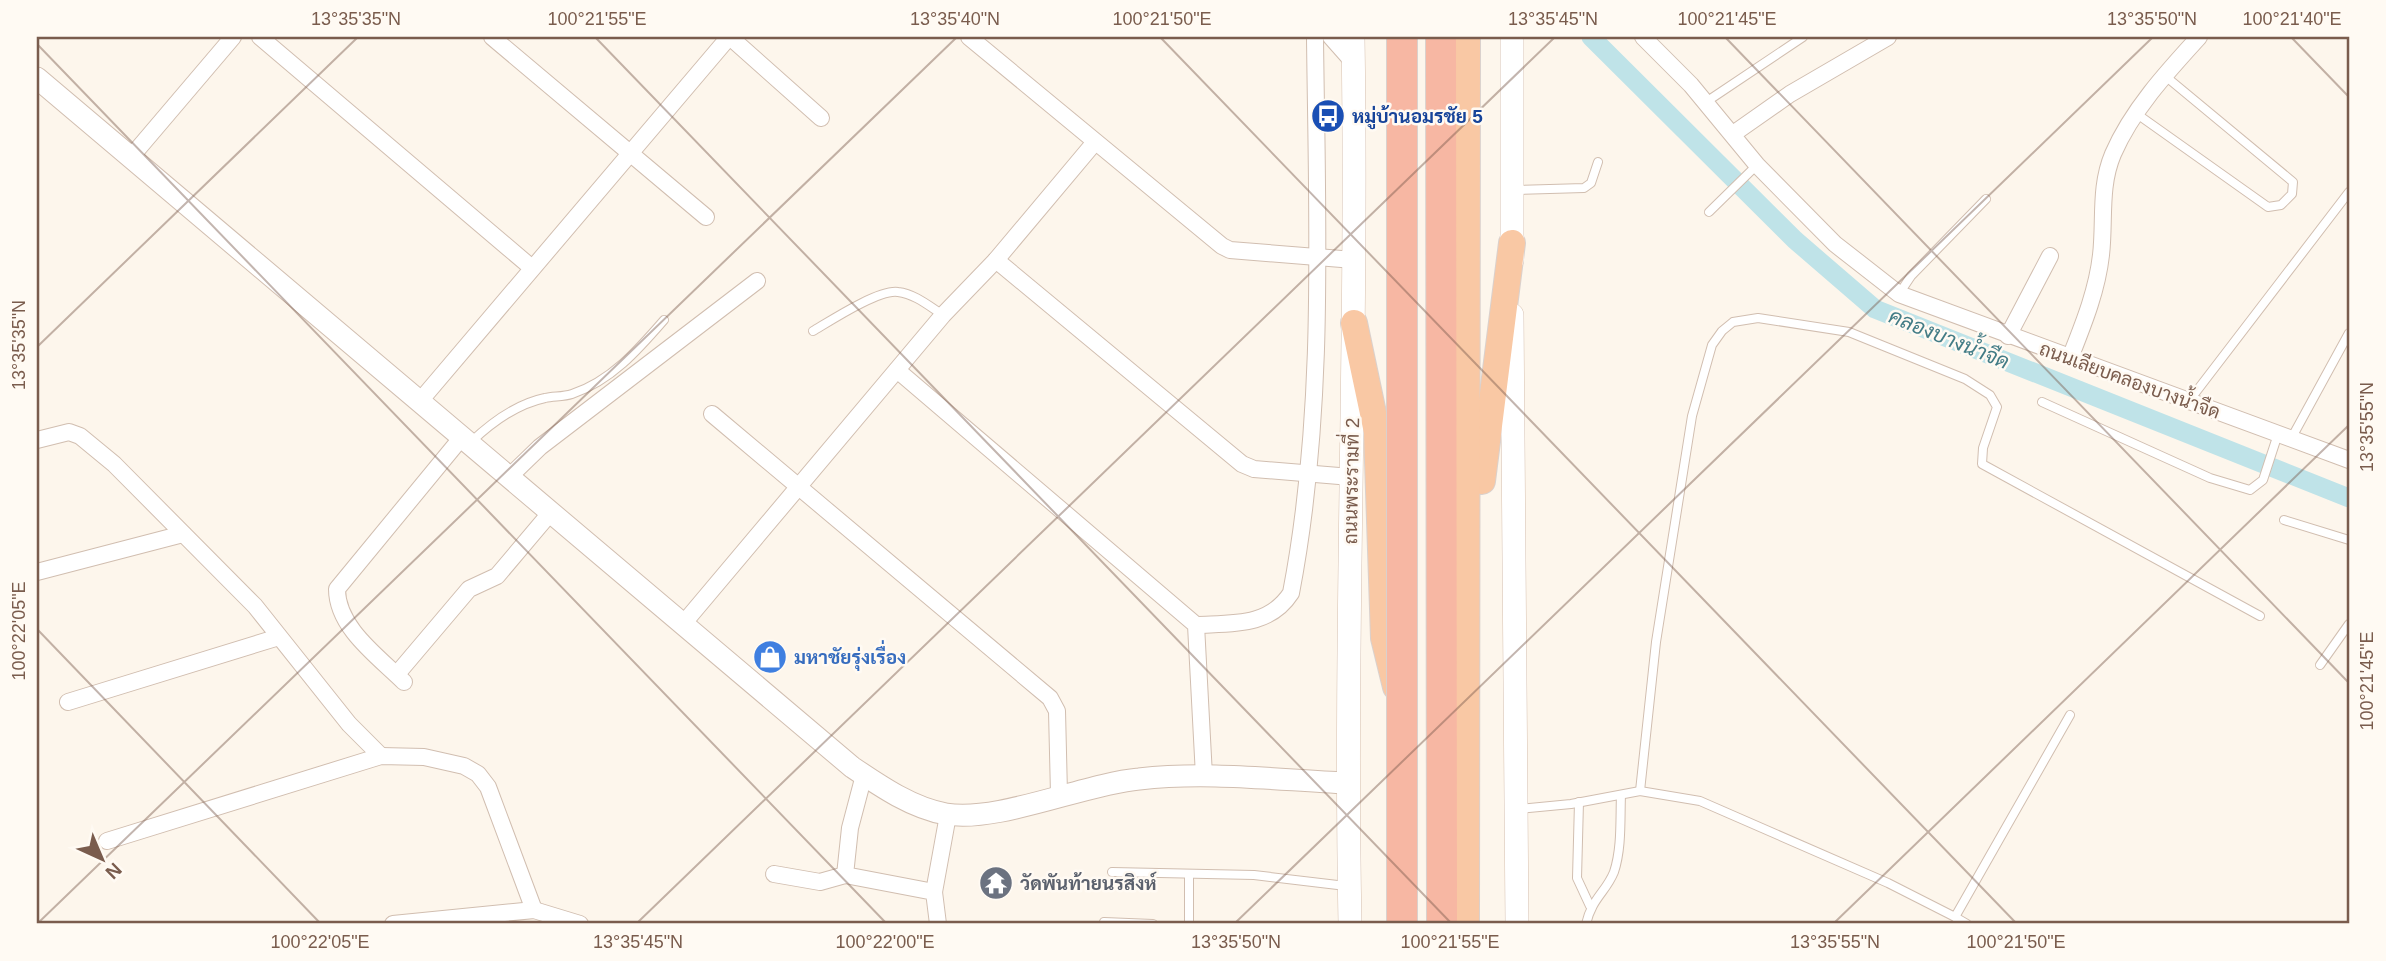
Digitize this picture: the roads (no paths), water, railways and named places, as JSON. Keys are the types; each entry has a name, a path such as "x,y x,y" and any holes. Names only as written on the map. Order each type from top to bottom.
{"highway":[{"path":"1402,37 1402,924"},
{"path":"1407,37 1410,924"},
{"path":"1441,37 1442,924"},
{"path":"1466,924 1467,37"},
{"path":"1466,689 1487,427 1512,243"},
{"path":"1354,323 1377,432 1384,638 1393,682 1410,705"}],"main road":[{"name":"ถนนพระรามที่ 2","path":"1350,924 1346,783 1354,323 1353,37"},
{"path":"1512,37 1517,924"}],"street":[{"path":"131,157 233,37"},
{"path":"260,37 533,268"},
{"path":"492,37 706,217"},
{"path":"420,401 644,133 729,37 821,118"},
{"path":"969,37 1222,246 1230,250 1354,260"},
{"path":"897,370 1196,625 1250,623 1282,607 1291,593 1310,471 1317,255 1315,37"},
{"path":"1331,37 1354,63"},
{"path":"1733,134 1790,94 1888,37"},
{"path":"2070,358 2092,302 2101,255 2105,179 2113,153 2164,75 2199,37"},
{"name":"ถนนเลียบคลองบางน้ำจืด","path":"1654,40 1733,134 1752,170 1835,244 1899,293 2189,402 2281,441 2349,460"},
{"path":"37,78 864,775 923,807 948,815 1023,805 1059,794 1139,779 1204,776 1346,783"},
{"path":"683,624 943,315 996,260 1095,142"},
{"path":"2008,336 2050,256"},
{"path":"996,260 1242,464 1254,469 1310,471 1351,477"},
{"path":"509,477 540,447 757,281"},
{"path":"712,414 1050,698 1057,711 1059,794"},
{"path":"37,439 69,432 80,436 114,464 255,606 349,724 380,756"},
{"path":"466,440 337,589 340,610 357,636 400,678 469,589 497,576 551,512"},
{"path":"37,572 183,534"},
{"path":"1196,625 1204,776"},
{"path":"68,702 279,637"},
{"path":"107,841 380,756 424,757 464,766 478,774 488,787 534,910"},
{"path":"845,875 850,828 864,775"},
{"path":"938,924 934,892 948,815"},
{"path":"774,874 820,882 845,875 934,892"},
{"path":"393,924 534,910 580,924"}],"lane":[{"path":"1706,102 1803,37"},
{"path":"2137,114 2268,207 2281,205 2292,194 2293,182 2164,75"},
{"path":"1511,190 1584,188 1591,183 1598,162"},
{"path":"1709,212 1752,170"},
{"path":"2189,402 2349,192"},
{"path":"1899,293 1911,276 1986,199"},
{"path":"813,331 856,306 896,291 916,297 943,315"},
{"path":"1640,791 1656,642 1692,416 1712,345 1733,322 1758,318 1849,332 1965,379 1990,394 1997,407 1983,448 1982,464 2260,616"},
{"path":"466,440 510,412 543,398 570,395 601,380 635,354 664,320"},
{"path":"2042,402 2210,478 2250,490 2263,480 2281,441 2349,333"},
{"path":"2284,520 2349,540"},
{"path":"2320,665 2349,624"},
{"path":"1955,917 2070,715"},
{"path":"1515,809 1579,802 1640,791 1700,802 1888,883 1967,924"},
{"path":"1586,924 1590,905 1614,872 1620,832 1620,795"},
{"path":"1579,802 1577,878 1590,905"},
{"path":"1112,872 1254,875 1349,887"},
{"path":"1189,874 1189,924"},
{"path":"1104,922 1153,924"}],"waterway":[{"name":"คลองบางน้ำจืด","path":"1591,37 1795,240 1875,309 2349,498"}],"place":[{"name":"หมู่บ้านอมรชัย 5","path":"1328,116"},
{"name":"มหาชัยรุ่งเรื่อง","path":"770,657"},
{"name":"วัดพันท้ายนรสิงห์","path":"996,883"}]}
